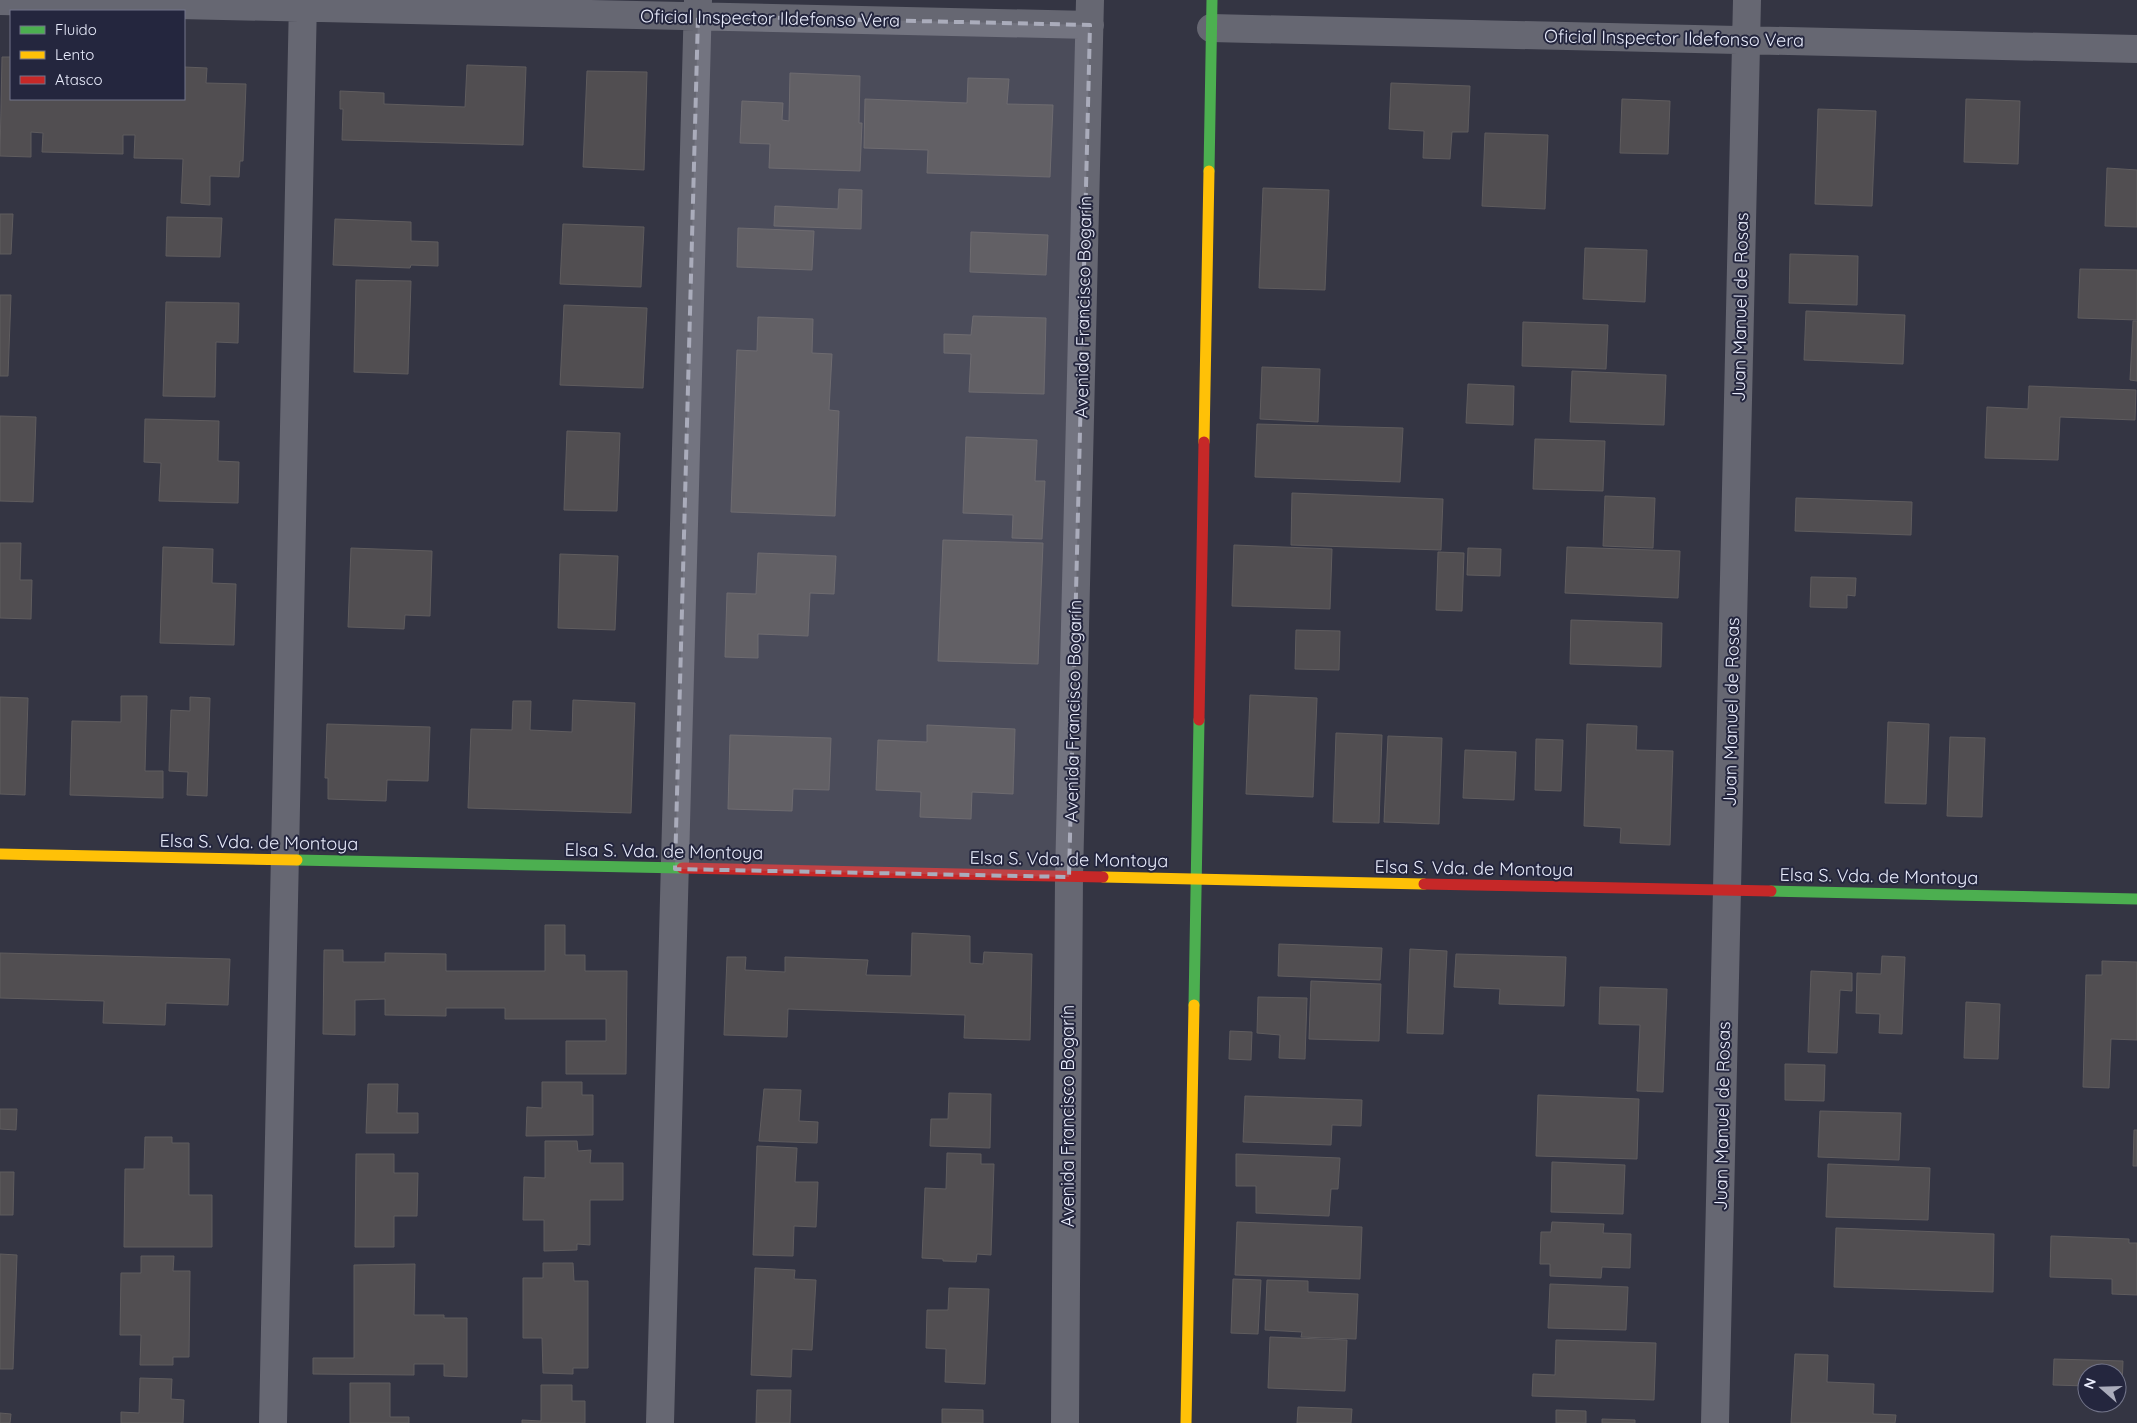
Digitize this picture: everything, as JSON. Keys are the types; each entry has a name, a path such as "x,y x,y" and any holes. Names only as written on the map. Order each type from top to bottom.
{"street":[{"path":"1186,1423 1212,0"},
{"name":"Juan Manuel de Rosas","path":"1715,1423 1747,0"},
{"name":"Oficial Inspector Ildefonso Vera","path":"0,1 1090,13"},
{"path":"273,1423 303,4"},
{"path":"660,1423 698,8"},
{"name":"Avenida Francisco Bogarín","path":"1065,1423 1069,877 1090,13"},
{"name":"Oficial Inspector Ildefonso Vera","path":"1211,28 2137,49"},
{"name":"Elsa S. Vda. de Montoya","path":"0,854 2137,899"}],"highlighted area":[{"path":"698,16 1090,25 1069,877 675,869"}],"building":[{"path":"2,57 10,57 10,100 185,100 185,67 207,68 206,83 246,84 243,161 240,161 239,177 210,176 210,205 181,203 183,159 134,158 135,135 123,135 123,154 42,152 43,133 31,132 31,157 0,156"},
{"path":"467,65 526,67 523,145 342,140 343,109 340,109 340,91 384,93 384,104 465,107"},
{"path":"587,71 647,72 644,170 583,167"},
{"path":"790,73 860,76 859,123 862,123 860,171 769,168 770,144 740,143 742,101 783,103 782,120 789,121"},
{"path":"968,78 1009,79 1007,104 1053,105 1050,177 927,173 928,150 864,148 865,99 967,103"},
{"path":"1391,83 1470,86 1468,132 1452,132 1450,159 1423,158 1424,131 1389,129"},
{"path":"1622,99 1670,101 1668,154 1620,153"},
{"path":"1966,99 2020,101 2018,164 1964,162"},
{"path":"1818,109 1876,111 1872,206 1815,204"},
{"path":"1485,133 1548,135 1545,209 1482,206"},
{"path":"2107,168 2137,170 2137,227 2105,226"},
{"path":"1263,188 1329,190 1325,290 1259,288"},
{"path":"839,189 862,190 861,229 774,226 775,206 838,209"},
{"path":"0,214 13,214 11,254 0,254"},
{"path":"167,217 222,218 220,257 166,256"},
{"path":"335,219 411,222 411,241 438,242 438,266 411,265 410,268 333,265"},
{"path":"563,224 644,227 641,287 560,284"},
{"path":"738,228 814,231 812,270 737,267"},
{"path":"971,232 1048,235 1046,275 970,272"},
{"path":"1585,248 1647,250 1645,302 1583,299"},
{"path":"1790,254 1858,256 1857,305 1789,303"},
{"path":"2080,269 2137,270 2137,320 2078,318"},
{"path":"356,280 411,281 408,374 354,372"},
{"path":"0,295 11,295 8,376 0,376"},
{"path":"166,302 239,303 238,343 216,342 215,397 163,396"},
{"path":"564,305 647,308 643,388 560,385"},
{"path":"1806,311 1905,315 1903,364 1804,360"},
{"path":"973,316 1046,318 1044,394 969,392 971,354 944,353 944,334 971,335"},
{"path":"758,317 813,319 812,353 832,354 829,410 839,411 835,516 731,512 737,350 757,351"},
{"path":"2133,321 2137,321 2137,381 2130,380"},
{"path":"1523,322 1608,325 1606,369 1522,366"},
{"path":"1262,367 1320,369 1318,422 1260,419"},
{"path":"1572,371 1666,375 1664,425 1570,422"},
{"path":"1468,384 1514,386 1513,425 1466,423"},
{"path":"2029,386 2136,390 2135,420 2060,417 2058,460 1985,458 1987,407 2028,409"},
{"path":"0,416 36,417 33,502 0,501"},
{"path":"145,419 219,421 218,461 239,462 238,503 159,501 161,463 144,462"},
{"path":"1257,424 1403,428 1400,482 1255,477"},
{"path":"567,431 620,433 617,511 564,510"},
{"path":"966,437 1037,440 1035,481 1045,481 1042,539 1012,538 1013,515 963,513"},
{"path":"1535,439 1605,441 1603,491 1533,489"},
{"path":"1292,493 1443,499 1441,550 1291,545"},
{"path":"1605,496 1655,498 1653,548 1603,546"},
{"path":"1796,498 1912,502 1911,535 1795,531"},
{"path":"943,540 1043,543 1038,664 938,661"},
{"path":"0,543 21,543 20,580 32,580 31,619 0,618"},
{"path":"1234,545 1332,549 1330,609 1232,606"},
{"path":"163,547 213,549 212,583 236,584 234,645 160,643"},
{"path":"1567,547 1680,551 1678,598 1565,593"},
{"path":"351,548 432,551 430,616 405,615 404,629 348,627"},
{"path":"1468,548 1501,549 1500,576 1467,575"},
{"path":"1438,552 1464,553 1462,611 1436,610"},
{"path":"758,553 836,556 834,594 810,593 808,636 758,634 758,658 725,657 727,593 756,594"},
{"path":"560,554 618,556 615,630 558,628"},
{"path":"1811,577 1856,578 1855,596 1847,595 1847,608 1810,607"},
{"path":"1571,620 1662,623 1661,667 1570,664"},
{"path":"1296,630 1340,631 1339,670 1295,669"},
{"path":"1250,695 1317,698 1313,797 1246,794"},
{"path":"121,696 147,696 145,771 163,771 163,798 70,795 72,721 121,722"},
{"path":"0,697 28,698 25,795 0,794"},
{"path":"190,697 210,698 207,796 187,795 188,772 169,771 171,710 190,711"},
{"path":"573,700 635,703 631,813 468,808 471,729 512,730 513,701 531,701 530,730 572,732"},
{"path":"1888,722 1929,724 1926,804 1885,803"},
{"path":"327,724 430,727 428,781 387,780 386,801 328,799 328,778 325,778"},
{"path":"1587,724 1637,726 1636,750 1673,751 1670,845 1620,843 1621,828 1584,826"},
{"path":"927,725 1015,729 1013,794 972,792 971,819 920,817 921,792 876,790 878,740 927,742"},
{"path":"1336,733 1382,735 1379,823 1333,822"},
{"path":"730,735 831,738 829,790 793,789 792,811 728,809"},
{"path":"1388,736 1442,738 1439,824 1384,822"},
{"path":"1950,737 1985,738 1982,817 1947,816"},
{"path":"1536,739 1563,740 1561,791 1535,790"},
{"path":"1465,750 1516,752 1514,800 1463,798"},
{"path":"545,925 565,925 565,955 585,955 585,971 627,971 626,1074 566,1074 566,1041 606,1041 606,1019 505,1019 505,1008 446,1008 446,1016 385,1015 385,999 355,1000 355,1035 323,1034 324,950 343,950 343,962 385,962 385,953 446,954 446,971 545,971"},
{"path":"912,933 970,936 970,963 983,964 984,952 1032,954 1030,1040 964,1038 965,1015 788,1009 787,1037 724,1035 727,957 746,957 745,970 785,972 785,957 868,960 866,975 911,976"},
{"path":"1279,944 1382,948 1380,980 1278,976"},
{"path":"1410,949 1447,951 1443,1034 1407,1033"},
{"path":"0,953 230,959 228,1005 166,1003 165,1025 103,1023 104,1001 0,998"},
{"path":"1456,954 1566,957 1564,1006 1499,1004 1500,989 1454,987"},
{"path":"1882,956 1905,957 1902,1034 1879,1033 1880,1014 1856,1013 1857,973 1881,974"},
{"path":"2102,961 2137,962 2137,1040 2111,1039 2109,1088 2083,1087 2086,975 2102,975"},
{"path":"1811,971 1852,973 1852,991 1840,990 1837,1053 1808,1052"},
{"path":"1311,981 1381,984 1379,1041 1309,1039"},
{"path":"1600,987 1667,989 1663,1092 1637,1091 1640,1025 1599,1024"},
{"path":"1258,997 1307,998 1305,1059 1279,1058 1280,1035 1257,1033"},
{"path":"1966,1002 2000,1004 1998,1059 1964,1058"},
{"path":"1230,1031 1252,1032 1251,1060 1229,1059"},
{"path":"1785,1064 1825,1065 1824,1101 1785,1100"},
{"path":"542,1082 582,1082 582,1095 593,1095 593,1135 526,1136 527,1107 542,1108"},
{"path":"368,1084 398,1084 397,1113 418,1113 418,1133 366,1133"},
{"path":"764,1089 801,1090 799,1121 818,1122 817,1143 759,1141"},
{"path":"949,1093 991,1094 990,1148 930,1146 931,1119 948,1119"},
{"path":"1538,1095 1639,1099 1637,1159 1536,1156"},
{"path":"1245,1096 1362,1100 1361,1126 1332,1125 1331,1145 1243,1142"},
{"path":"0,1109 17,1109 16,1130 0,1129"},
{"path":"1820,1111 1901,1113 1899,1160 1818,1157"},
{"path":"2134,1130 2137,1130 2137,1166 2133,1166"},
{"path":"145,1137 172,1137 172,1143 189,1143 189,1195 212,1195 212,1247 124,1247 125,1169 144,1169"},
{"path":"545,1141 577,1141 578,1151 591,1150 590,1163 623,1163 623,1200 590,1200 590,1245 577,1244 577,1250 544,1251 544,1220 523,1220 524,1177 545,1178"},
{"path":"757,1146 797,1148 795,1182 818,1182 816,1227 794,1226 793,1256 753,1255"},
{"path":"947,1153 981,1154 981,1164 994,1164 991,1255 977,1254 976,1262 922,1258 925,1188 946,1189"},
{"path":"356,1154 394,1154 394,1173 418,1173 417,1216 394,1216 394,1247 355,1247"},
{"path":"1236,1154 1340,1158 1338,1189 1331,1189 1329,1216 1256,1213 1256,1186 1236,1186"},
{"path":"1552,1162 1625,1165 1623,1214 1551,1212"},
{"path":"1828,1164 1930,1168 1928,1220 1826,1217"},
{"path":"0,1172 14,1172 13,1215 0,1215"},
{"path":"1237,1222 1362,1227 1360,1279 1235,1275"},
{"path":"1552,1222 1604,1224 1603,1233 1631,1234 1630,1268 1602,1267 1601,1278 1550,1276 1550,1264 1540,1264 1541,1232 1551,1232"},
{"path":"1836,1228 1994,1234 1993,1292 1834,1287"},
{"path":"2051,1236 2129,1239 2129,1243 2137,1243 2137,1295 2112,1294 2112,1279 2050,1277"},
{"path":"0,1254 17,1255 13,1369 0,1369"},
{"path":"141,1256 174,1256 173,1271 190,1271 189,1357 173,1357 173,1365 140,1365 141,1335 120,1335 121,1273 141,1273"},
{"path":"543,1263 573,1263 574,1281 588,1281 588,1368 573,1368 573,1374 543,1373 542,1338 523,1338 523,1278 543,1278"},
{"path":"415,1264 414,1315 444,1315 444,1318 467,1318 467,1377 444,1376 444,1364 414,1364 414,1375 313,1374 313,1358 354,1358 354,1265"},
{"path":"755,1268 795,1270 794,1279 816,1280 812,1350 792,1349 791,1377 751,1375"},
{"path":"1233,1279 1261,1280 1258,1334 1231,1333"},
{"path":"1267,1280 1308,1281 1308,1292 1358,1294 1356,1339 1301,1337 1302,1332 1265,1330"},
{"path":"1550,1284 1628,1287 1626,1330 1548,1328"},
{"path":"949,1288 989,1289 985,1384 945,1382 946,1349 926,1348 927,1310 948,1310"},
{"path":"1270,1337 1347,1340 1345,1391 1268,1388"},
{"path":"1556,1340 1656,1343 1654,1400 1532,1396 1533,1374 1555,1375"},
{"path":"1795,1354 1828,1355 1827,1382 1874,1384 1873,1414 1896,1415 1895,1423 1791,1423"},
{"path":"2054,1359 2123,1361 2123,1363 2077,1363 2077,1386 2053,1385"},
{"path":"140,1378 172,1379 171,1399 184,1400 183,1423 121,1423 121,1412 139,1413"},
{"path":"350,1383 390,1383 390,1417 409,1417 409,1423 350,1423"},
{"path":"541,1385 572,1385 572,1401 585,1401 585,1423 522,1423 522,1420 541,1421"},
{"path":"757,1390 791,1390 790,1423 756,1423"},
{"path":"1298,1407 1352,1409 1351,1423 1297,1423"},
{"path":"942,1409 983,1410 983,1423 942,1423"},
{"path":"1556,1410 1586,1411 1586,1423 1556,1423"},
{"path":"0,1413 11,1414 10,1423 0,1423"},
{"path":"1602,1419 1635,1420 1635,1423 1602,1423"}],"traffic: fast":[{"path":"1209,171 1212,0"},
{"path":"1194,1005 1199,720"},
{"path":"297,860 682,868"},
{"path":"1771,891 2137,899"}],"traffic: slow":[{"path":"1204,442 1209,171"},
{"path":"0,854 297,860"},
{"path":"1103,877 1424,884"},
{"path":"1186,1423 1194,1005"}],"traffic: jam":[{"path":"1199,720 1204,442"},
{"path":"682,868 1103,877"},
{"path":"1424,884 1771,891"}]}
